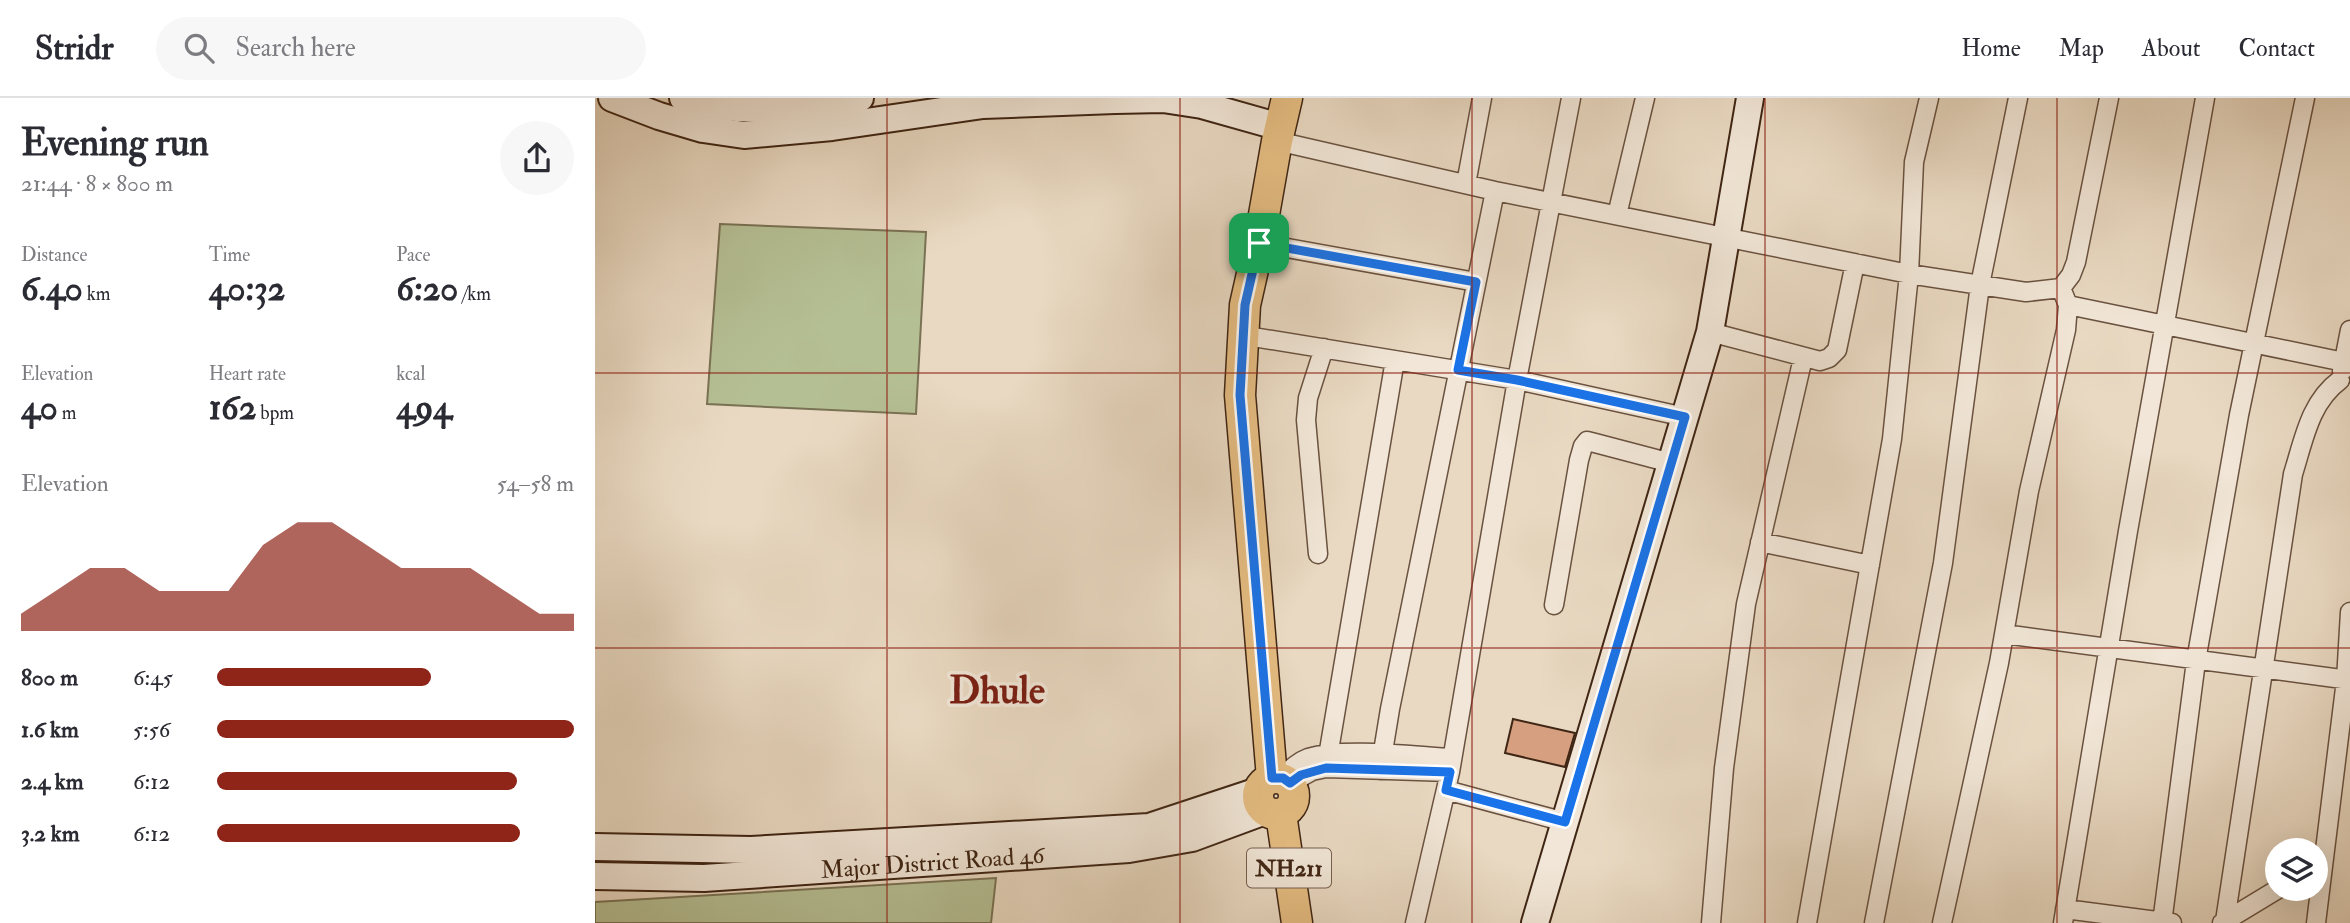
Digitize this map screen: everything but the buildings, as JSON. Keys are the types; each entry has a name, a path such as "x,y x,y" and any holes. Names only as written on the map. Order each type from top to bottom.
{"main road":[{"path":"612,98 703,129 744,135 834,109 860,98"},
{"path":"684,98 696,102 776,110 1163,99 1279,113"},
{"path":"1535,923 1710,332 1750,98"},
{"name":"NH211","path":"1279,113 1259,243 1245,305 1241,334 1240,395 1275,793 1297,923"},
{"name":"Major District Road 46","path":"595,847 751,850 1149,827 1275,793"},
{"name":"Major District Road 46","path":"595,876 704,878 1129,849 1192,838 1275,793"}],"street":[{"path":"1466,184 1482,98"},
{"path":"1415,923 1451,765 1517,380 1571,98"},
{"path":"1617,215 1645,98"},
{"path":"1807,923 1892,439 1909,274 1915,162 1929,98"},
{"path":"1874,923 1943,563 1980,285 2018,98"},
{"path":"1279,113 1466,184 1495,191 1909,274 2026,292 2061,288 2071,275 2076,262 2109,98"},
{"path":"2205,98 2108,648 2064,916 2165,923 2196,661 2239,415 2305,98"},
{"path":"1381,762 1495,191"},
{"path":"1259,243 1476,282"},
{"path":"1710,332 1803,358 1820,361 1829,358 1837,350 1855,263"},
{"path":"1942,923 2004,634 2029,491 2066,330 2068,305 2061,288"},
{"path":"2068,305 2254,343 2348,346 2345,383 2325,391 2317,402 2293,474 2265,670 2224,922"},
{"path":"1241,334 1517,380 1685,417"},
{"path":"1318,554 1306,420 1308,398 1324,348"},
{"path":"1711,923 1730,713 1746,604 1803,358"},
{"path":"1327,761 1395,360"},
{"path":"1554,605 1579,460 1587,441 1671,463"},
{"path":"1760,542 1870,565"},
{"path":"2324,838 2348,680 2350,612"},
{"path":"2004,634 2348,680"},
{"path":"1275,793 1327,761 1451,765"},
{"path":"1446,790 1565,822"},
{"path":"2224,922 2265,897"},
{"path":"2316,923 2317,901"}],"green space":[{"path":"720,224 926,232 916,414 707,404"},
{"path":"996,878 991,923 595,923 595,902"}],"district":[{"name":"Dhule","path":"997,690"}],"route":[{"path":"1259,243 1476,282 1458,370 1517,380 1685,417 1565,822 1446,790 1450,772 1326,768 1301,775 1290,783 1283,778 1272,778 1240,395 1241,334 1259,243"}]}
